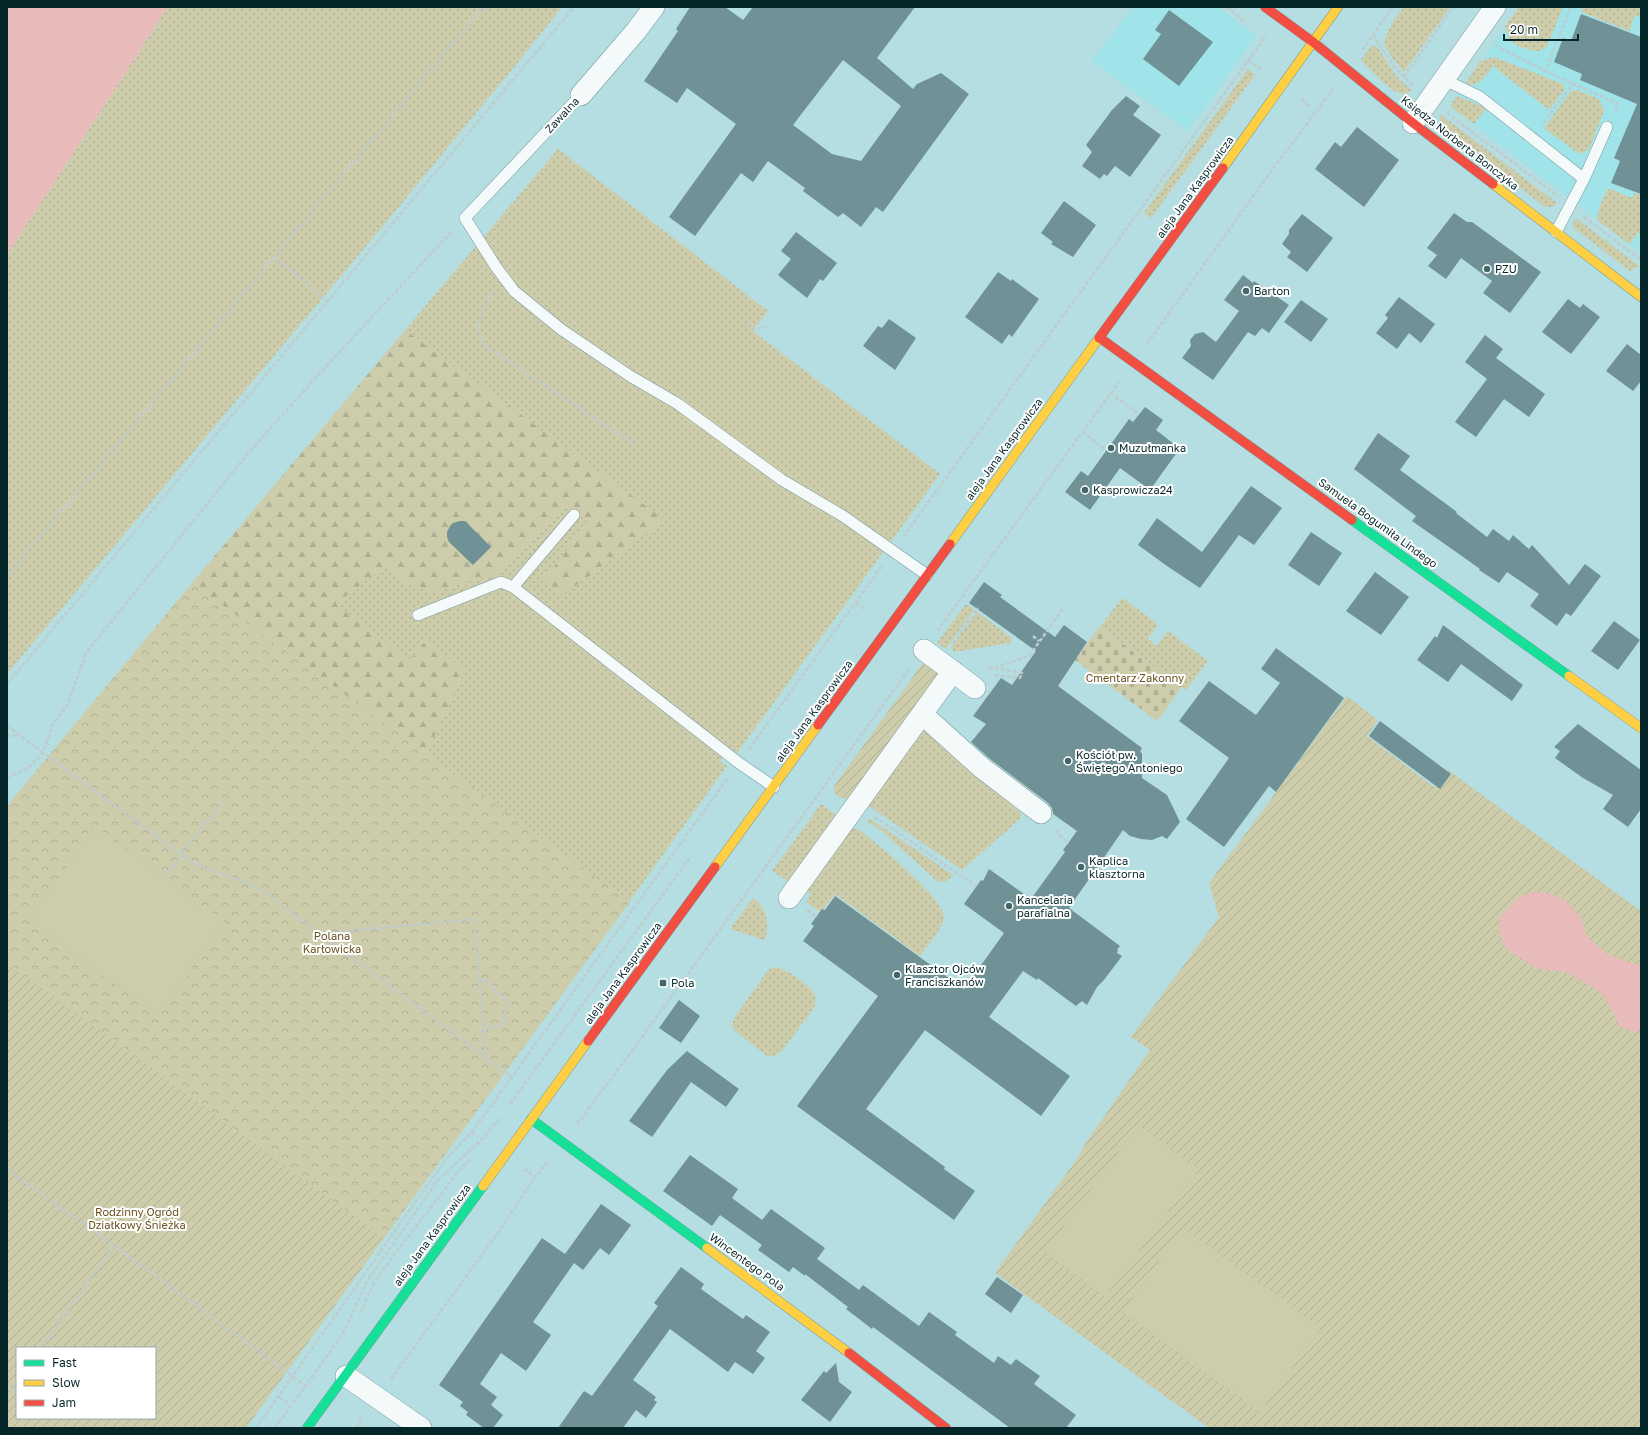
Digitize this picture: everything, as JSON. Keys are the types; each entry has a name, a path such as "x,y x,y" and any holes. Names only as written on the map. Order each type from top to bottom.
{"street":[{"name":"Zawalna","path":"581,95 636,31 654,7"},
{"name":"Księdza Norberta Bonczyka","path":"1265,7 1314,42 1413,123 1637,294"},
{"name":"aleja Jana Kasprowicza","path":"307,1428 1280,91 1338,7"},
{"path":"1413,123 1494,7"},
{"name":"Samuela Bogumiła Lindego","path":"1100,338 1641,728"},
{"path":"789,898 922,714 939,660 975,688"},
{"path":"922,714 982,768 1041,813"},
{"name":"Wincentego Pola","path":"531,1119 798,1314 946,1428"},
{"path":"346,1376 421,1428"}],"lane":[{"path":"1443,79 1480,98 1584,179"},
{"name":"Zawalna","path":"465,218 581,95"},
{"path":"1556,232 1584,179 1608,127"},
{"path":"465,218 496,268 514,291 562,330 630,376 678,404 782,480 843,516 927,575"},
{"path":"1637,294 1641,280"},
{"path":"513,587 574,515"},
{"path":"418,615 501,582 513,587 739,763 774,787"}],"path":[{"path":"7,577 483,7"},
{"path":"7,684 574,7"},
{"path":"1227,7 1248,24"},
{"path":"1358,55 1393,7"},
{"path":"1404,77 1453,7"},
{"path":"1545,71 1571,7"},
{"path":"256,1428 428,1184 450,1155 472,1132 1269,32"},
{"path":"1374,35 1387,58 1404,77 1418,89"},
{"path":"1474,35 1545,71 1618,104 1608,127"},
{"path":"1248,60 1260,69"},
{"path":"939,660 1082,432 1337,83"},
{"path":"1532,138 1573,84"},
{"path":"1441,109 1560,198"},
{"path":"1578,212 1641,260"},
{"path":"7,778 29,767 43,754 53,724 68,704 86,653 249,452 319,374 465,218"},
{"path":"274,258 290,269 328,302"},
{"path":"504,277 489,299 477,327 485,346 634,444"},
{"path":"747,324 754,329 765,328"},
{"path":"1110,393 1139,414"},
{"path":"1082,432 1106,450"},
{"path":"856,603 866,610"},
{"path":"988,669 995,668 1030,655 1064,607"},
{"path":"574,1128 629,1055 939,660 978,608"},
{"path":"1033,636 1040,641"},
{"path":"995,668 1022,673 1020,678 995,674"},
{"path":"7,726 193,863 259,888 512,1077"},
{"path":"7,736 18,735"},
{"path":"164,877 225,798"},
{"path":"854,810 877,818 976,886"},
{"path":"510,1106 691,856"},
{"path":"809,912 817,917"},
{"path":"320,934 474,920 486,1058"},
{"path":"479,980 485,980 509,1003 504,1015 506,1022 484,1030"},
{"path":"275,1428 343,1334 367,1281 438,1180 488,1133 505,1111"},
{"path":"472,1132 478,1137"},
{"path":"390,1380 498,1233 535,1177 552,1155"},
{"path":"7,1169 304,1384"},
{"path":"42,1347 114,1245"},
{"path":"7,1396 16,1383"},
{"path":"279,1397 289,1404"}],"shaded area":[{"path":"7,7 168,7 7,255"},
{"path":"1133,7 1218,7 1256,36 1188,131 1092,61"},
{"path":"1519,7 1641,7 1641,253 1452,108 1451,105"},
{"path":"1532,892 1541,892 1556,896 1568,903 1578,914 1585,933 1592,942 1619,959 1641,965 1641,1029 1635,1032 1620,1027 1606,999 1594,987 1565,972 1536,968 1505,948 1498,927 1501,915 1518,898"}],"green space":[{"path":"168,7 562,7 378,232 7,674 7,255"},
{"path":"1404,7 1450,7 1404,72 1393,59 1384,44 1389,29"},
{"path":"1519,7 1563,7 1547,47 1540,51 1522,48 1509,38 1505,26"},
{"path":"1583,7 1641,7 1641,17 1635,15 1629,31 1581,12"},
{"path":"1372,45 1378,48 1396,76 1412,91 1407,93 1399,93 1395,91 1361,60"},
{"path":"1494,57 1563,84 1565,89 1549,110 1493,66 1485,77 1478,83 1471,85 1466,83 1480,61"},
{"path":"1248,69 1255,75 1151,218 1144,213"},
{"path":"1577,90 1599,99 1604,111 1589,149 1582,153 1578,153 1544,128 1571,91"},
{"path":"1457,96 1484,107 1485,110 1474,124 1452,108 1451,105"},
{"path":"1440,114 1557,203 1552,207 1545,207 1440,124"},
{"path":"558,149 768,311 753,331 940,474 737,753 730,748 720,761 727,766 514,1061 192,583 426,753 410,659 405,657 336,604 383,567 412,587 498,573 567,506 588,520 542,583 665,521 405,330"},
{"path":"1608,188 1632,198 1635,193 1641,195 1641,235 1638,233 1629,244 1597,220 1600,205"},
{"path":"1576,218 1639,266 1630,271 1573,227"},
{"path":"405,330 665,520 563,595 542,583 587,521 567,506 498,573 435,592 412,587 383,567 336,604 405,657 410,659 427,639 465,671 426,754 192,583"},
{"name":"Polana Karłowicka","path":"192,583 630,902 384,1238 7,962 7,806"},
{"path":"1122,598 1158,624 1148,639 1157,646 1168,631 1208,661 1186,690 1100,627"},
{"path":"966,604 974,610 946,649 937,643"},
{"path":"977,612 1012,638 1010,643 954,652 951,647"},
{"name":"Cmentarz Zakonny","path":"1099,627 1182,687 1157,721 1075,660"},
{"path":"923,663 941,676 850,799 841,798 835,794 834,786"},
{"path":"1347,696 1378,720 1367,736 1434,787 1448,770 1641,911 1641,1428 1209,1428 995,1273 1079,1156 1085,1144 1150,1050 1131,1037 1219,917 1209,883"},
{"path":"924,726 1021,813 1021,818 962,870 866,804"},
{"path":"821,804 840,818 791,883 772,871"},
{"path":"869,818 953,875 946,881 937,881 882,831 867,821"},
{"path":"96,827 225,923 157,1015 27,920"},
{"path":"852,828 861,831 895,859 922,885 941,909 944,918 943,922 938,932 920,956 835,894 821,912 806,902 811,895 804,888"},
{"path":"753,898 762,907 766,917 767,928 765,940 730,929"},
{"name":"Rodzinny Ogród Działkowy Śnieżka","path":"7,962 384,1238 246,1428 7,1428"},
{"path":"774,967 790,973 806,984 813,992 815,1000 814,1008 781,1052 773,1056 767,1056 734,1030 732,1025 734,1018 768,970"},
{"path":"1138,1125 1199,1170 1105,1297 1045,1252"},
{"path":"1183,1228 1321,1328 1260,1412 1122,1312"}],"building":[{"path":"690,7 725,7 743,20 753,7 915,7 877,58 913,89 917,84 941,73 969,94 883,212 876,207 861,227 843,213 838,217 803,191 805,188 768,161 753,182 741,173 695,236 669,217 736,124 687,88 677,103 644,81 678,31 676,29","holes":["843,60 901,106 861,161 832,154 793,125"]},
{"path":"1169,10 1213,42 1179,86 1143,59 1161,34 1155,30"},
{"path":"1581,14 1641,37 1641,194 1611,183 1620,161 1614,158 1637,104 1580,80 1582,74 1554,62 1563,38 1571,41"},
{"path":"1126,96 1140,106 1133,115 1161,135 1130,177 1115,166 1107,176 1104,174 1100,179 1082,166 1092,152 1086,145 1112,110"},
{"path":"1357,127 1399,160 1364,207 1315,169 1335,142 1341,147"},
{"path":"1064,201 1096,225 1073,257 1051,244 1053,242 1041,233"},
{"path":"1454,213 1467,222 1472,222 1541,272 1510,313 1483,293 1492,281 1461,258 1446,279 1428,266 1437,255 1427,248"},
{"path":"1302,214 1333,238 1307,272 1287,257 1291,252 1282,244 1289,234 1289,230"},
{"path":"796,232 837,263 823,281 820,279 807,298 778,275 791,259 781,251"},
{"path":"998,272 1011,281 1012,279 1039,299 1012,337 1009,334 1002,344 965,317"},
{"path":"1243,275 1253,283 1254,281 1289,305 1269,333 1262,328 1255,336 1248,332 1213,380 1182,358 1191,346 1190,340 1195,334 1203,332 1216,342 1239,311 1224,300"},
{"path":"1399,297 1435,324 1421,343 1409,333 1397,349 1376,333 1388,318 1385,315"},
{"path":"1568,299 1580,308 1583,304 1600,317 1571,354 1542,332"},
{"path":"1301,300 1328,319 1311,342 1284,322"},
{"path":"889,319 916,338 895,370 863,346 878,326 882,328"},
{"path":"1485,335 1503,349 1496,358 1545,394 1529,417 1504,399 1476,437 1455,422 1487,379 1465,362"},
{"path":"1627,344 1641,355 1641,381 1633,391 1606,371"},
{"path":"1145,407 1163,420 1156,430 1174,444 1178,451 1150,490 1120,468 1090,510 1065,492 1081,471 1088,476 1129,419 1133,422"},
{"path":"1378,433 1410,456 1400,470 1457,512 1456,513 1487,537 1493,529 1509,541 1513,535 1529,549 1532,545 1569,585 1585,564 1601,576 1571,616 1566,613 1557,626 1530,606 1539,594 1507,572 1499,583 1479,570 1480,569 1412,521 1416,516 1354,469"},
{"path":"1251,486 1282,508 1254,545 1239,535 1200,588 1138,545 1157,518 1202,552"},
{"path":"465,521 491,547 473,565 449,542 447,537 447,532 450,526 453,523"},
{"path":"1311,532 1342,553 1319,586 1288,565"},
{"path":"1375,572 1409,597 1381,635 1346,611"},
{"path":"984,582 1002,595 1000,597 1055,637 1064,625 1087,642 1058,686 1142,748 1140,752 1142,753 1142,778 1167,795 1180,822 1167,839 1162,836 1152,840 1141,839 1130,836 1123,830 1069,908 1120,946 1117,953 1122,956 1097,987 1087,1005 1082,1001 1076,1006 1038,978 1037,980 1023,971 989,1017 1070,1076 1041,1116 925,1030 866,1109 975,1191 954,1220 797,1106 878,996 803,941 814,926 811,924 822,909 825,910 835,896 964,989 1004,933 964,904 981,880 983,881 989,869 1031,899 1065,852 1063,850 1077,831 1053,814 1052,808 1048,803 990,759 971,742 986,724 973,716 1001,678 1012,685 1036,651 969,603"},
{"path":"1614,621 1640,640 1618,670 1591,651"},
{"path":"1443,625 1523,685 1512,701 1461,664 1448,682 1417,660 1435,636 1437,638"},
{"path":"1276,648 1344,698 1276,792 1269,786 1224,847 1186,819 1229,758 1179,721 1209,681 1256,715 1280,683 1261,669"},
{"path":"1380,721 1451,774 1440,789 1369,736"},
{"path":"1578,724 1641,770 1641,809 1628,827 1603,809 1613,795 1583,778 1555,758 1560,751 1554,747"},
{"path":"679,1000 700,1016 681,1043 659,1028"},
{"path":"687,1051 739,1089 726,1107 691,1082 652,1137 629,1121 667,1070"},
{"path":"690,1155 738,1189 732,1198 762,1220 771,1209 825,1248 817,1259 859,1290 863,1285 919,1326 929,1312 957,1332 955,1335 994,1363 998,1356 1011,1365 1016,1359 1040,1376 1034,1384 1076,1415 1066,1428 1010,1428 873,1327 872,1329 846,1309 848,1307 805,1274 805,1276 793,1267 789,1272 758,1250 762,1245 720,1215 712,1226 663,1191"},
{"path":"601,1204 631,1225 609,1255 600,1248 583,1270 574,1263 533,1322 551,1335 526,1371 501,1353 480,1384 497,1397 491,1405 503,1415 493,1428 484,1428 466,1415 468,1412 460,1406 463,1402 439,1385 542,1238 565,1254"},
{"path":"681,1267 704,1284 701,1289 743,1319 746,1315 770,1332 756,1351 765,1358 753,1374 735,1362 728,1372 670,1329 633,1380 656,1397 654,1400 657,1402 646,1418 636,1410 623,1428 558,1428 584,1391 592,1396 658,1306 654,1303"},
{"path":"997,1277 1023,1295 1011,1313 985,1294"},
{"path":"836,1363 839,1382 852,1392 830,1422 801,1400 824,1371 826,1373"}],"traffic: fast":[{"path":"1352,520 1569,676"},
{"path":"531,1119 707,1248"},
{"path":"307,1428 483,1186"}],"traffic: slow":[{"path":"1223,168 1338,7"},
{"path":"1493,184 1641,297"},
{"path":"950,544 1099,338"},
{"path":"1569,676 1641,728"},
{"path":"715,867 818,725"},
{"path":"483,1186 588,1041"},
{"path":"707,1248 849,1353"}],"traffic: jam":[{"path":"1265,7 1313,42 1413,123 1493,184"},
{"path":"1099,338 1223,168"},
{"path":"1100,338 1352,520"},
{"path":"818,725 950,544"},
{"path":"588,1041 715,867"},
{"path":"849,1353 946,1428"}],"place":[{"name":"PZU","path":"1487,269"},
{"name":"Barton","path":"1246,291"},
{"name":"Muzułmanka","path":"1111,448"},
{"name":"Kasprowicza24","path":"1085,490"},
{"name":"Kościół pw. Świętego Antoniego","path":"1068,761"},
{"name":"Kaplica klasztorna","path":"1081,867"},
{"name":"Kancelaria parafialna","path":"1009,906"},
{"name":"Klasztor Ojców Franciszkanów","path":"897,975"},
{"name":"Pola","path":"663,983"}]}
